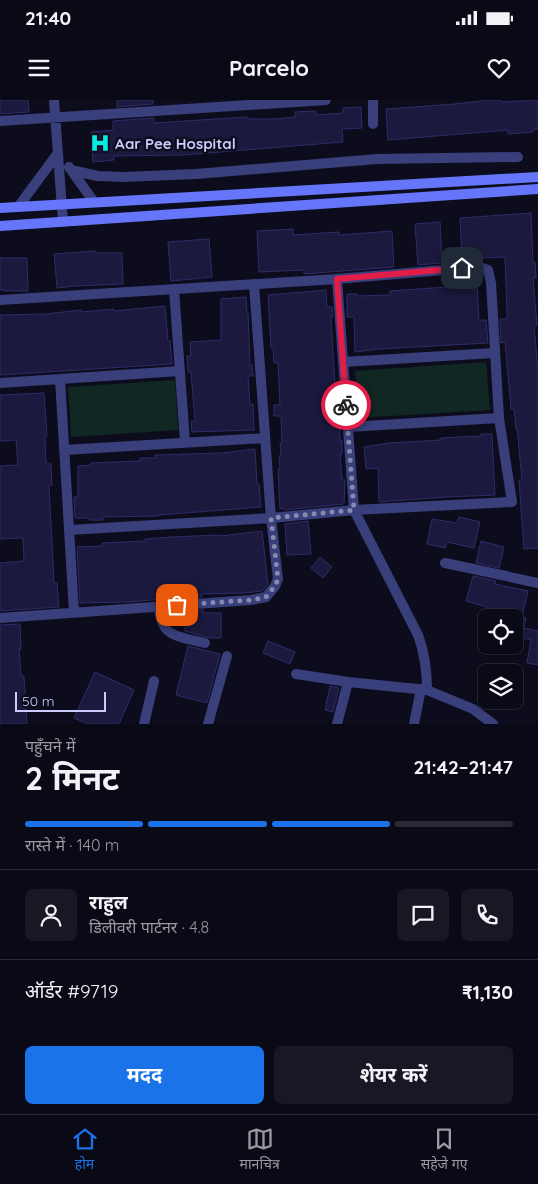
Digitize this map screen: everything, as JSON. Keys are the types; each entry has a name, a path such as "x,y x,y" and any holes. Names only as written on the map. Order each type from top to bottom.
{"main road":[{"path":"0,208 538,177"},
{"path":"0,226 538,189"}],"street":[{"path":"54,100 63,222"},
{"path":"0,121 55,118 167,105 326,100"},
{"path":"373,100 373,124"},
{"path":"58,153 94,202"},
{"path":"18,206 58,153"},
{"path":"71,170 98,176 123,177 196,174 377,159 518,157"},
{"path":"0,300 337,279 479,267 488,270 491,283 499,418 512,502 354,510 271,518 69,530"},
{"path":"337,279 354,510 418,635 424,651 427,669 424,689 414,724"},
{"path":"0,618 251,600 266,597 275,586 278,579 271,518 254,284"},
{"path":"174,289 185,442"},
{"path":"343,362 494,353"},
{"path":"0,383 180,371"},
{"path":"60,379 74,612"},
{"path":"348,427 499,418"},
{"path":"64,450 266,438"},
{"path":"445,563 538,583"},
{"path":"158,607 167,630 205,643"},
{"path":"208,724 227,656"},
{"path":"296,674 348,682 424,689 473,709 493,724"},
{"path":"144,724 154,681"},
{"path":"337,724 348,682"}],"green space":[{"path":"486,362 490,410 359,418 355,371"},
{"path":"175,380 178,430 71,437 68,387"}],"building":[{"path":"0,100 28,100 29,112 0,114"},
{"path":"117,100 153,100 153,104 117,107"},
{"path":"481,100 501,100 502,102 538,100 538,129 533,129 533,132 508,134 508,130 388,140 386,109 455,104"},
{"path":"361,107 362,128 342,129 343,142 183,155 114,156 114,160 93,162 91,132 113,130 113,121 154,118 154,123 248,117 248,119 274,119 295,117 295,112 316,111 316,115 343,113 343,108"},
{"path":"531,213 533,263 535,262 536,278 533,278 537,325 534,326 538,371 538,548 524,549 519,480 522,480 517,428 514,409 511,409 505,342 501,343 500,319 507,319 505,257 462,259 460,218"},
{"path":"440,222 442,263 418,265 415,224"},
{"path":"293,229 293,235 339,232 339,235 392,231 394,267 304,274 304,270 259,272 257,231"},
{"path":"209,239 212,277 171,281 168,242"},
{"path":"96,251 96,253 122,253 123,284 57,288 54,254"},
{"path":"0,258 27,258 28,291 0,290"},
{"path":"477,286 479,320 486,320 488,343 355,352 354,317 347,317 347,294 357,294 357,296 390,295 390,291"},
{"path":"326,290 327,307 332,307 333,317 331,317 331,321 336,401 339,401 340,441 342,440 342,454 340,454 342,480 345,480 344,504 284,510 283,508 280,509 278,469 280,469 280,443 282,443 281,416 274,416 274,405 280,405 278,363 274,363 273,348 271,348 268,295"},
{"path":"246,297 250,365 252,365 253,376 248,376 250,405 253,404 254,430 192,432 191,421 195,421 191,372 188,372 187,356 191,356 190,342 221,340 221,299"},
{"path":"165,306 172,364 0,375 0,315 46,314 81,310 81,312 113,309 113,311"},
{"path":"44,393 47,436 45,437 46,464 51,464 52,485 49,486 54,583 57,583 59,607 0,611 0,563 24,561 23,538 0,539 0,466 18,465 16,440 0,441 0,395"},
{"path":"481,434 492,434 495,495 379,502 378,468 366,469 364,447 389,443 441,440 440,438 481,436"},
{"path":"255,449 257,484 259,484 261,507 159,516 103,517 103,520 75,518 74,497 78,497 78,466 91,465 91,463 140,461 140,458 155,458 155,455 222,453"},
{"path":"459,517 480,522 474,548 447,542 445,548 427,544 432,519 457,523"},
{"path":"308,521 311,554 287,555 285,524"},
{"path":"262,531 268,584 262,591 202,594 202,597 163,598 128,602 80,603 77,547 102,546 102,543 146,541 145,539 220,536"},
{"path":"481,541 504,547 499,568 476,563"},
{"path":"320,557 332,567 323,578 311,568"},
{"path":"473,576 496,581 495,584 528,591 523,613 523,609 486,609 487,607 466,601"},
{"path":"203,610 203,613 221,613 221,638 210,638 185,631 185,612"},
{"path":"523,617 526,618 524,628 538,631 538,665 527,663 531,640 523,638"},
{"path":"20,624 21,649 19,649 21,676 24,676 27,724 0,724 0,625"},
{"path":"268,641 295,652 290,664 263,653"},
{"path":"188,646 220,654 207,703 176,695"},
{"path":"95,672 134,690 119,724 88,724 74,718"},
{"path":"330,686 339,688 333,712 325,710"}],"way so far":[{"path":"177,605 251,600 266,597 278,579 271,518 354,510 346,405"}],"place":[{"name":"Aar Pee Hospital","path":"100,143"}],"route":[{"path":"346,405 337,279 462,268"}]}
